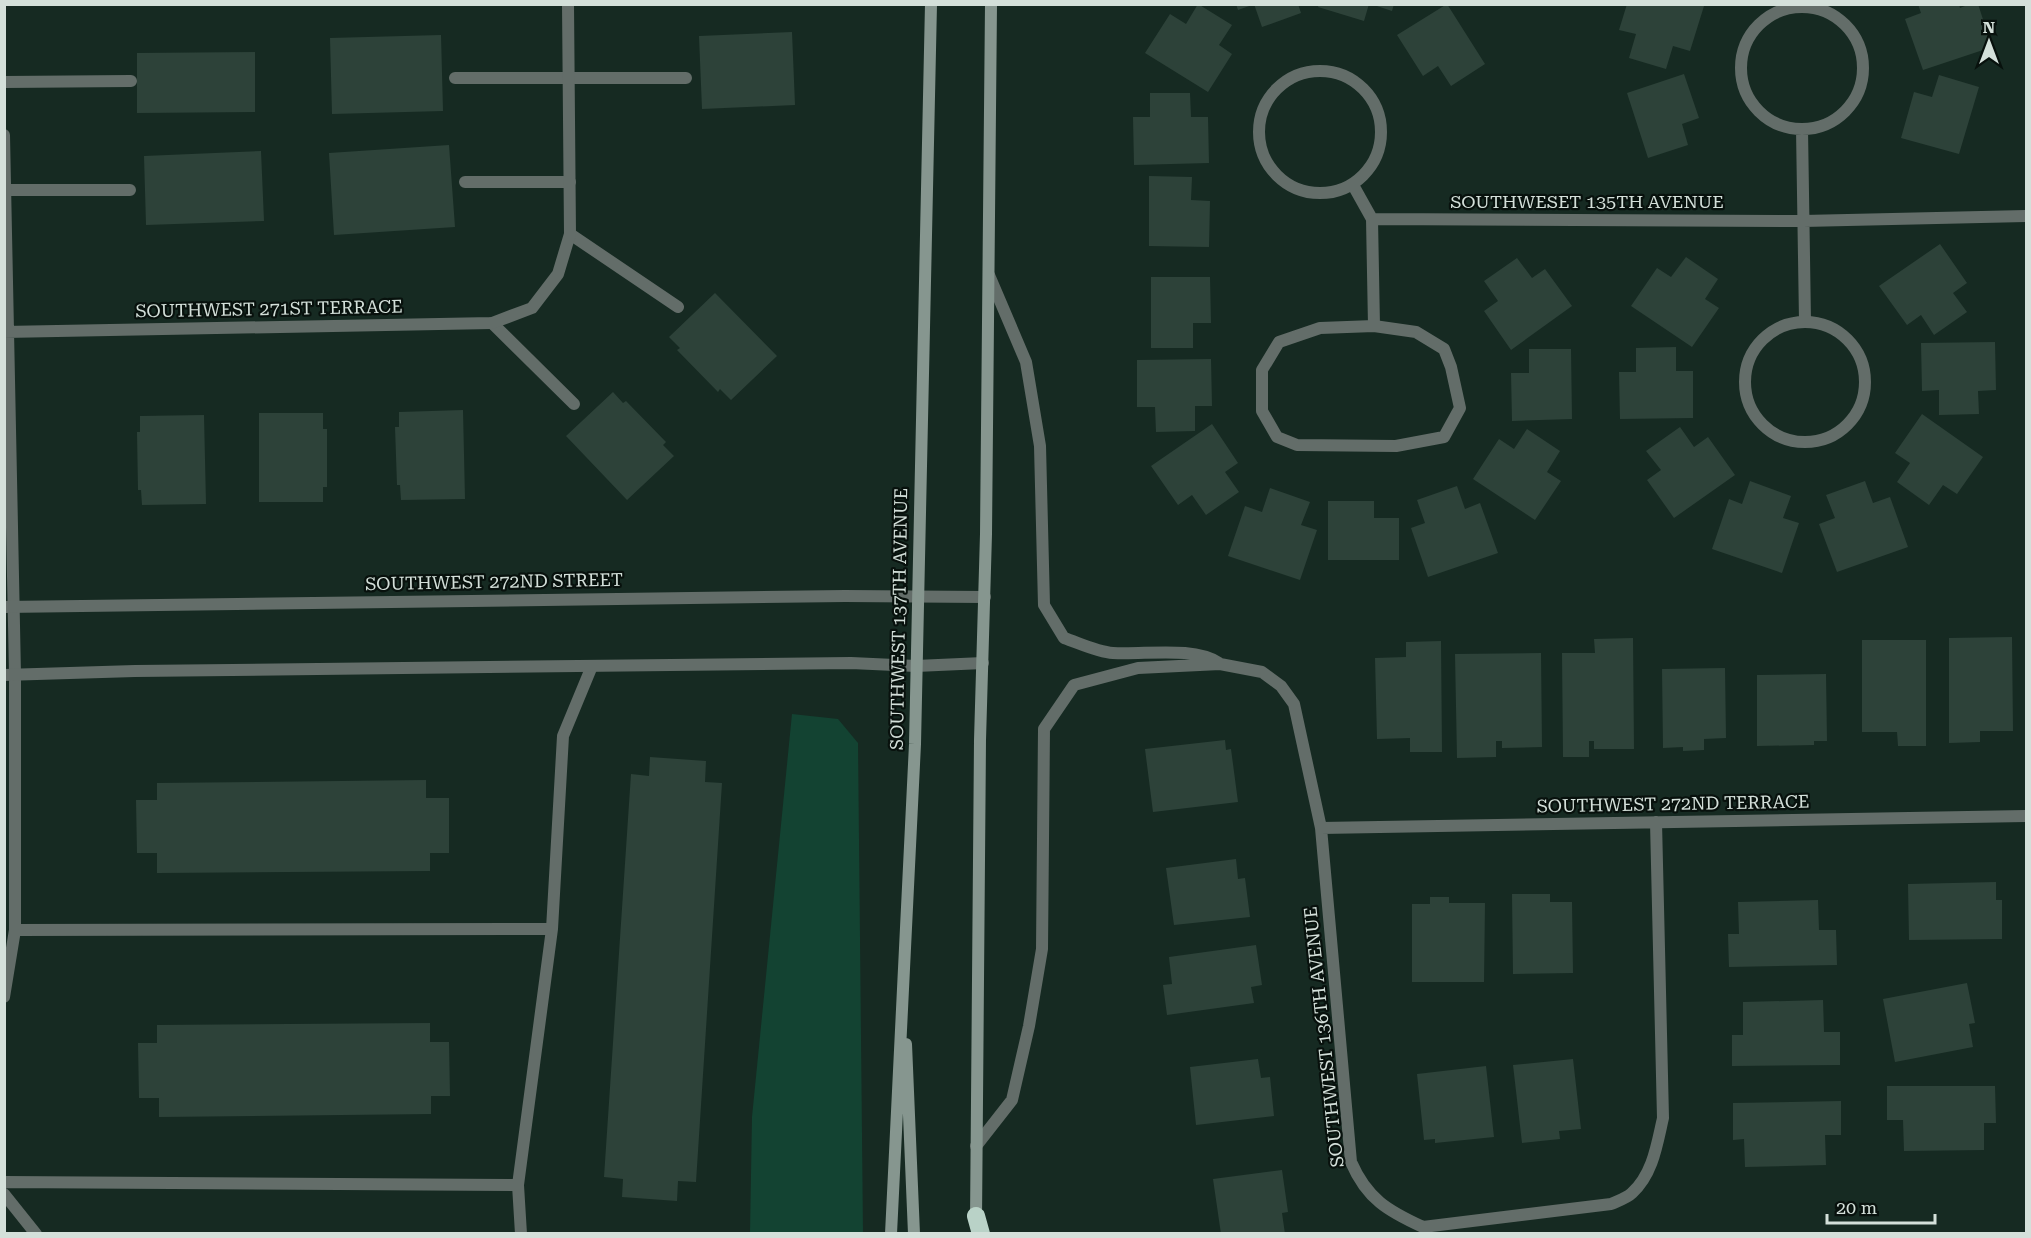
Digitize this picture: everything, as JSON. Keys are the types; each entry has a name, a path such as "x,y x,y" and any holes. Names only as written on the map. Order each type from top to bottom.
{"main road":[{"name":"SOUTHWEST 137TH AVENUE","path":"891,1233 915,744 931,4"},
{"path":"978,1228 976,1146 991,4"},
{"path":"903,956 914,1233"}],"street":[{"path":"568,4 570,234 678,307"},
{"path":"1802,7 1826,12 1846,25 1859,45 1863,68 1859,91 1846,111 1826,124 1802,129 1779,124 1758,111 1745,91 1741,68 1745,45 1758,25 1779,12 1802,7"},
{"path":"1311,71 1335,72 1357,82 1373,100 1381,123 1381,147 1371,169 1353,185 1330,193 1306,192 1284,182 1267,164 1259,142 1260,118 1270,96 1288,79 1311,71"},
{"path":"455,78 686,78"},
{"path":"4,82 131,81"},
{"path":"1802,129 1805,321"},
{"path":"4,135 10,762 15,930 4,997"},
{"path":"465,182 570,182"},
{"path":"1353,185 1372,219 1374,326"},
{"path":"5,190 130,190"},
{"name":"SOUTHWESET 135TH AVENUE","path":"1372,219 1803,221 2026,216"},
{"name":"SOUTHWEST 271ST TERRACE","path":"6,332 492,323 532,308 558,274 570,234"},
{"path":"988,275 1026,362 1040,446 1044,605 1064,638 1110,653 1171,653 1208,656 1220,664"},
{"path":"1805,321 1828,325 1848,338 1861,358 1866,381 1862,404 1849,424 1829,437 1806,442 1782,438 1763,425 1749,406 1744,383 1749,359 1762,340 1781,326 1805,321"},
{"path":"492,323 574,404"},
{"path":"1374,326 1416,332 1444,349 1451,367 1460,408 1444,437 1396,446 1297,445 1278,437 1262,411 1262,370 1279,342 1320,328 1374,326"},
{"name":"SOUTHWEST 272ND STREET","path":"9,607 985,597"},
{"path":"10,674 851,663 916,666 982,663"},
{"path":"976,1146 1012,1100 1029,1026 1042,950 1044,729 1074,685 1138,668 1220,664"},
{"name":"SOUTHWEST 136TH AVENUE","path":"1220,664 1262,672 1281,686 1294,704 1321,828 1352,1162 1360,1182 1377,1200 1397,1215 1423,1227 1611,1204 1632,1194 1647,1173 1656,1150 1663,1118 1656,822"},
{"path":"521,1233 518,1185 552,929 562,736 592,666"},
{"name":"SOUTHWEST 272ND TERRACE","path":"1321,828 2026,816"},
{"path":"15,930 552,929"},
{"path":"4,1182 518,1185"},
{"path":"4,1194 36,1233"}],"green space":[{"path":"792,714 838,719 858,743 863,1233 750,1233 752,1117"}],"building":[{"path":"1198,4 1232,25 1219,45 1232,54 1208,92 1145,53 1170,14 1186,24"},
{"path":"1236,4 1252,4 1252,5 1238,10"},
{"path":"1254,4 1298,4 1301,13 1262,27"},
{"path":"1319,4 1369,4 1364,21 1318,7"},
{"path":"1371,4 1394,4 1392,11"},
{"path":"1447,4 1485,64 1451,86 1438,66 1423,76 1397,35"},
{"path":"1627,4 1704,6 1690,51 1673,46 1666,69 1629,58 1636,34 1619,30"},
{"path":"1918,4 1959,4 1960,8 1978,4 1992,47 1923,70 1905,19 1921,13"},
{"path":"792,32 795,105 702,109 699,36"},
{"path":"441,35 443,111 332,114 330,38"},
{"path":"255,52 255,112 137,113 137,53"},
{"path":"1684,74 1699,118 1682,124 1688,145 1648,158 1627,93"},
{"path":"1939,75 1979,87 1959,154 1901,138 1914,92 1932,97"},
{"path":"1150,93 1190,93 1191,117 1208,117 1209,163 1134,165 1133,117 1150,117"},
{"path":"449,145 455,227 334,235 329,153"},
{"path":"261,151 264,221 146,225 144,156"},
{"path":"1149,176 1192,177 1191,200 1210,201 1209,247 1149,246"},
{"path":"1940,244 1967,283 1953,293 1967,312 1934,335 1921,315 1907,325 1879,286"},
{"path":"1686,257 1718,279 1705,299 1719,308 1692,347 1631,306 1657,268 1671,277"},
{"path":"1517,258 1532,278 1545,269 1572,306 1511,350 1484,311 1498,301 1484,281"},
{"path":"1151,277 1210,277 1211,323 1193,323 1193,348 1151,348"},
{"path":"715,293 777,356 731,400 720,389 718,392 677,350 680,348 669,337"},
{"path":"1995,342 1996,390 1978,391 1979,414 1939,415 1939,390 1922,391 1921,343"},
{"path":"1676,347 1676,371 1693,371 1693,418 1620,419 1619,372 1636,372 1636,348"},
{"path":"1529,349 1571,349 1572,419 1512,421 1511,373 1529,373"},
{"path":"1211,359 1212,406 1195,406 1195,431 1156,432 1155,407 1137,407 1137,360"},
{"path":"613,392 623,403 626,401 666,442 663,445 674,456 627,500 566,436"},
{"path":"463,410 465,499 401,500 400,485 397,485 395,427 399,427 399,412"},
{"path":"259,413 323,413 323,429 327,429 327,487 323,487 323,502 259,502"},
{"path":"1922,414 1983,457 1957,494 1943,485 1929,505 1897,482 1910,463 1895,453"},
{"path":"204,415 206,504 142,505 141,490 138,490 137,432 140,432 140,416"},
{"path":"1212,424 1238,463 1225,472 1239,492 1206,515 1192,495 1178,505 1151,466"},
{"path":"1680,427 1694,447 1708,437 1735,475 1674,518 1647,480 1661,470 1646,451"},
{"path":"1527,429 1560,451 1547,472 1561,481 1535,520 1473,479 1499,439 1514,449"},
{"path":"1750,481 1791,496 1783,518 1799,523 1782,573 1712,549 1729,499 1742,504"},
{"path":"1865,481 1873,503 1890,497 1908,547 1837,572 1819,524 1835,518 1826,495"},
{"path":"1457,486 1465,509 1480,503 1498,553 1428,577 1411,528 1425,523 1417,500"},
{"path":"1270,488 1310,502 1301,525 1317,530 1300,580 1228,556 1245,506 1262,512"},
{"path":"1328,501 1374,501 1374,518 1399,518 1399,560 1328,560"},
{"path":"2012,637 2013,731 1980,731 1980,742 1949,743 1949,638"},
{"path":"1633,638 1634,749 1594,749 1594,741 1589,741 1589,757 1563,757 1562,653 1595,653 1594,639"},
{"path":"1862,640 1926,640 1926,746 1898,746 1897,732 1862,732"},
{"path":"1441,641 1442,752 1410,752 1410,738 1377,739 1375,658 1406,657 1406,642"},
{"path":"1541,653 1542,747 1502,748 1502,741 1496,741 1496,757 1457,758 1455,654"},
{"path":"1725,668 1726,738 1704,739 1704,750 1683,751 1683,747 1663,748 1662,669"},
{"path":"1826,674 1827,741 1814,741 1814,745 1757,746 1757,675"},
{"path":"1225,740 1226,750 1231,749 1238,802 1153,812 1145,749"},
{"path":"650,757 706,761 705,782 722,783 696,1182 678,1181 677,1201 622,1197 623,1179 604,1177 631,774 649,776"},
{"path":"426,780 426,798 449,798 449,853 430,853 430,871 157,873 157,853 137,853 136,800 157,800 157,783"},
{"path":"1236,859 1238,879 1245,878 1250,917 1174,925 1166,868"},
{"path":"1996,882 1996,900 2002,900 2002,939 1909,940 1908,884"},
{"path":"1512,894 1550,894 1550,902 1572,902 1573,973 1513,974"},
{"path":"1430,897 1449,897 1449,903 1485,903 1484,982 1412,982 1412,904 1430,904"},
{"path":"1818,900 1819,930 1836,930 1837,965 1729,967 1728,934 1739,934 1738,902"},
{"path":"1256,945 1262,985 1251,987 1254,1003 1167,1015 1163,985 1172,984 1169,957"},
{"path":"1967,983 1975,1023 1969,1024 1973,1047 1895,1062 1883,999"},
{"path":"1823,1000 1824,1032 1840,1032 1840,1065 1732,1066 1732,1035 1743,1035 1743,1002"},
{"path":"430,1023 430,1042 449,1042 450,1096 431,1096 431,1114 159,1117 159,1098 139,1098 138,1043 157,1043 157,1025"},
{"path":"1258,1059 1261,1078 1270,1077 1274,1116 1196,1125 1190,1067"},
{"path":"1573,1059 1581,1129 1559,1131 1560,1139 1522,1143 1513,1065"},
{"path":"1486,1066 1494,1137 1435,1143 1435,1139 1424,1140 1417,1074"},
{"path":"1887,1086 1995,1086 1996,1123 1984,1123 1984,1150 1904,1151 1903,1120 1887,1120"},
{"path":"1841,1101 1841,1135 1825,1135 1826,1165 1745,1167 1744,1139 1733,1140 1733,1103"},
{"path":"1282,1170 1288,1212 1282,1213 1285,1234 1221,1234 1213,1179"}]}
